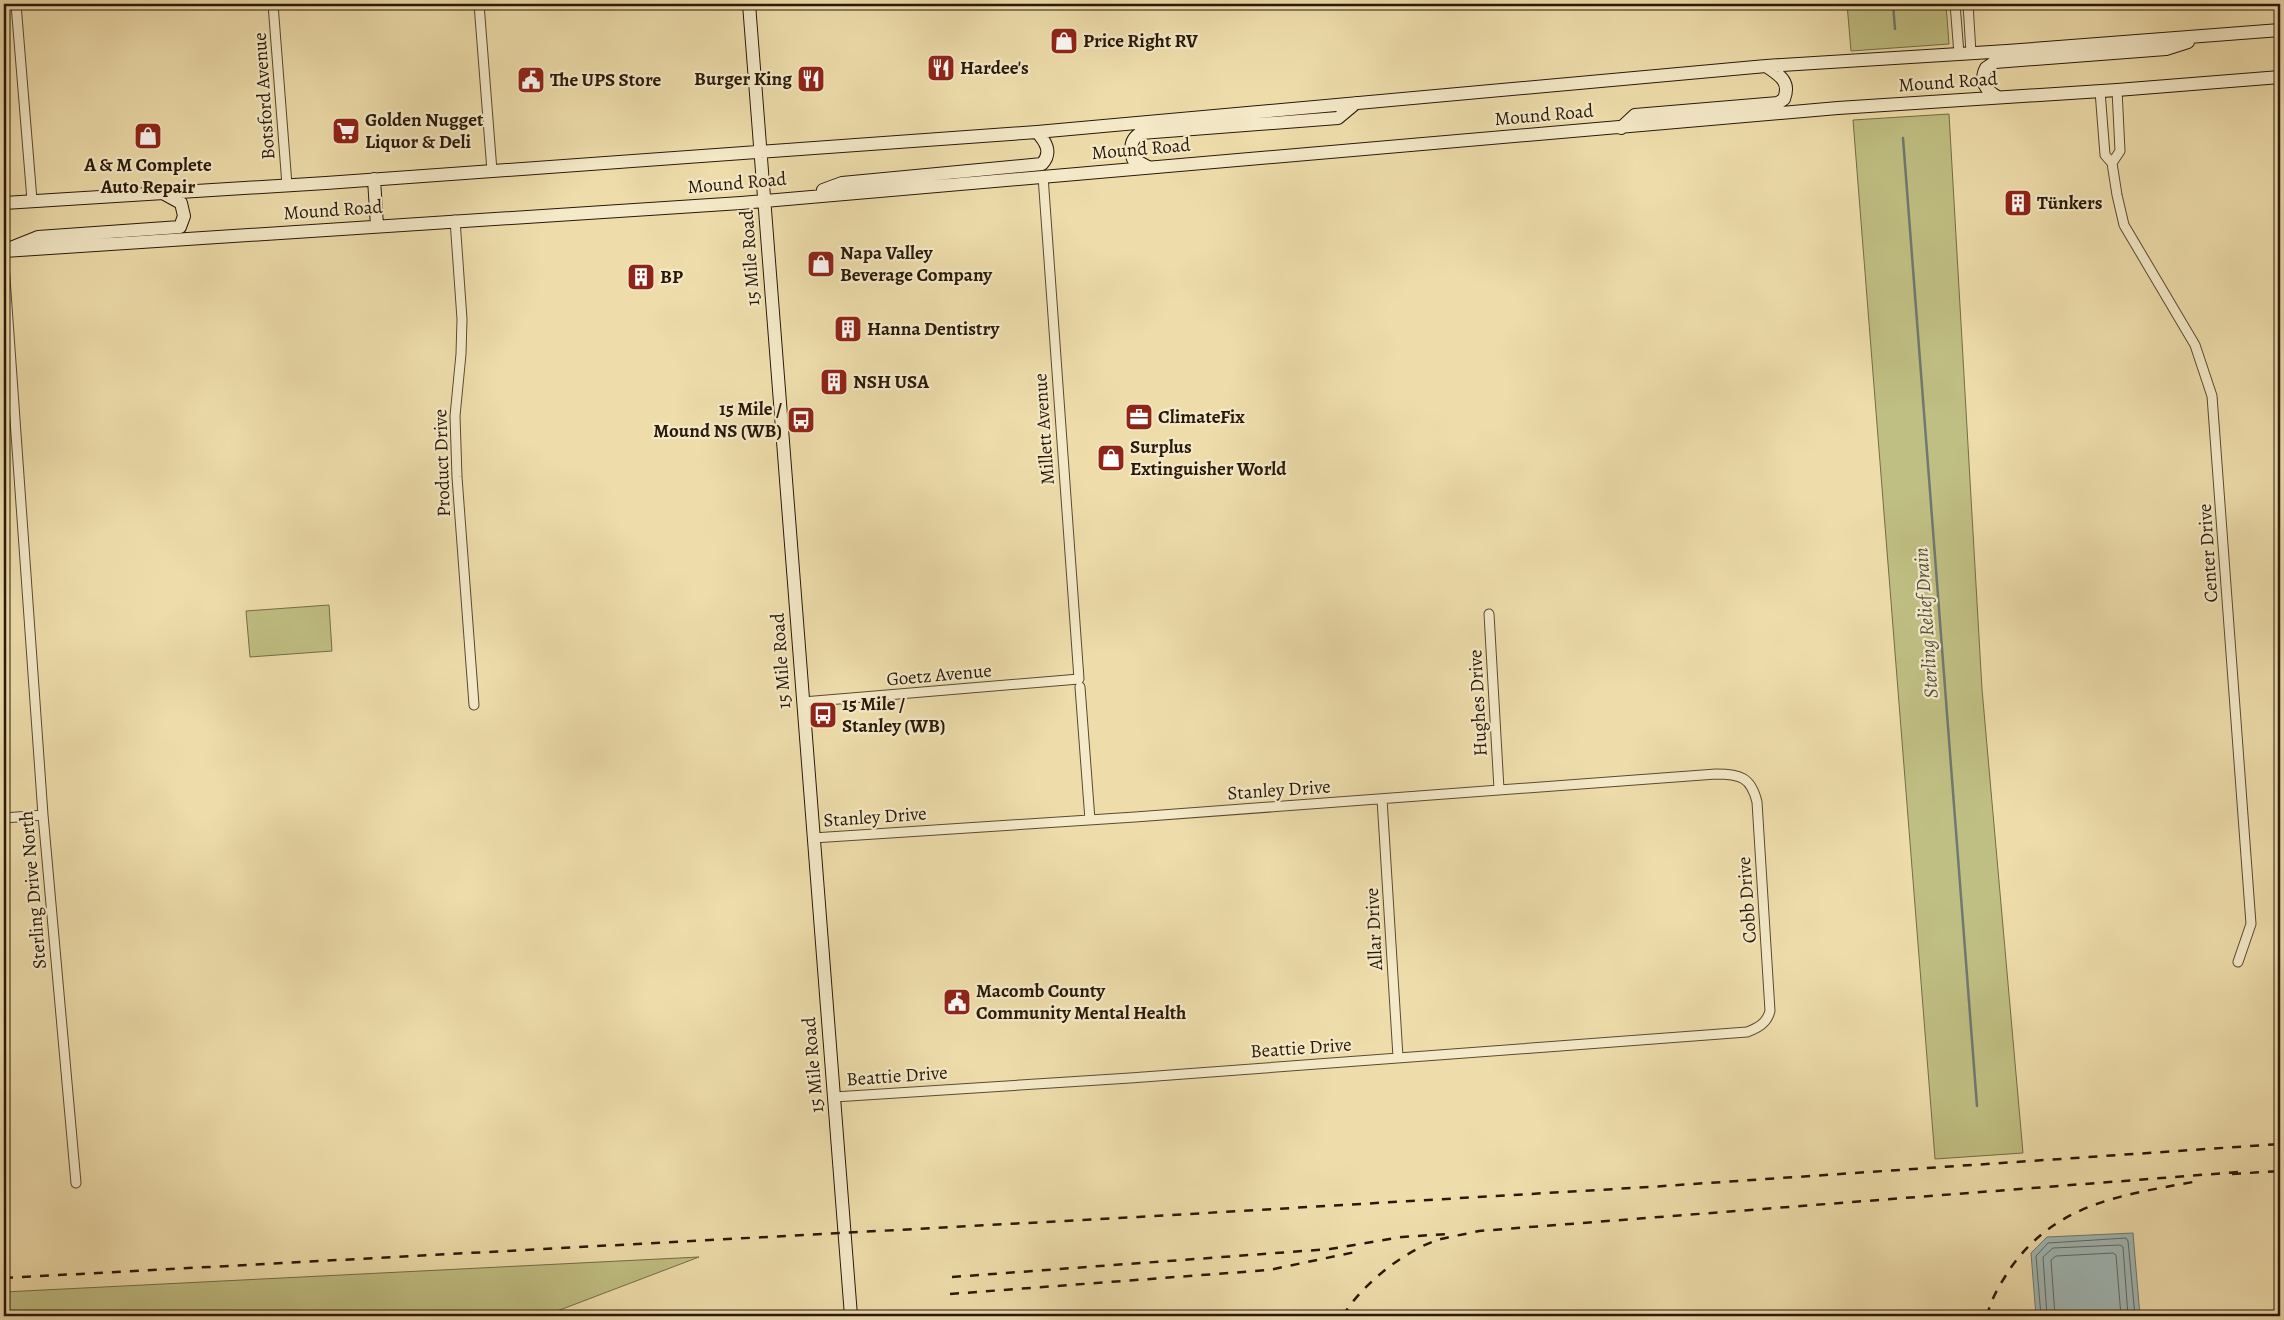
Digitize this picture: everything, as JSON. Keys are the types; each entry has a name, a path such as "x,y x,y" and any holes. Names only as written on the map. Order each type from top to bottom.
{"main road":[{"name":"15 Mile Road","path":"749,4 851,1316"},
{"name":"Mound Road","path":"4,203 374,180 1037,132 1766,66 1964,54 2280,30"},
{"path":"1998,97 1989,92 1983,80 1986,68 1995,62 2166,49 2204,36"},
{"path":"1621,128 1635,115 1778,103 1784,99 1787,87 1785,81 1766,66"},
{"name":"Mound Road","path":"4,251 765,201 1829,109 2280,77"},
{"path":"1148,167 1133,159 1130,149 1134,139 1141,133 1338,118 1356,103"},
{"path":"809,196 842,183 1042,164 1047,157 1048,150 1045,140 1037,132"},
{"path":"374,180 377,226"},
{"path":"4,251 38,237 180,227 184,216 181,203 160,192"}],"street":[{"path":"16,4 32,200"},
{"name":"Botsford Avenue","path":"273,4 287,185"},
{"path":"479,4 492,171"},
{"path":"1955,4 1964,54"},
{"path":"1964,54 1968,4"},
{"name":"Center Drive","path":"2112,163 2120,151 2117,90"},
{"name":"Center Drive","path":"2100,91 2105,155 2112,163 2118,202 2124,225 2195,345 2212,396 2251,924 2238,962"},
{"name":"Millett Avenue","path":"1043,176 1090,820"},
{"name":"Product Drive","path":"455,220 462,319 461,354 455,416 457,477 474,706"},
{"name":"Sterling Drive North","path":"4,264 43,816 76,1183"},
{"name":"Hughes Drive","path":"1489,614 1499,790"},
{"name":"Goetz Avenue","path":"803,702 1079,683"},
{"name":"Stanley Drive","path":"813,838 1382,800 1716,774 1735,775 1747,780"},
{"name":"Cobb Drive","path":"1747,780 1754,790 1757,802 1770,1004 1767,1020"},
{"name":"Allar Drive","path":"1382,800 1398,1057"},
{"path":"4,818 43,816"},
{"name":"Beattie Drive","path":"834,1097 1130,1078 1737,1033 1756,1028 1767,1020"}],"shaded area":[{"path":"1847,4 1946,4 1949,44 1851,51"},
{"name":"Sterling Relief Drain","path":"1949,114 1982,689 2023,1153 1935,1159 1853,120"},
{"path":"329,605 332,651 250,657 246,611"},
{"path":"699,1257 544,1316 4,1316 4,1292"}],"water":[{"path":"2133,1233 2140,1316 2036,1316 2031,1253 2047,1237"}],"waterway":[{"name":"Sterling Relief Drain","path":"1893,4 1895,29"},
{"name":"Sterling Relief Drain","path":"1903,138 1977,1106"}],"railway":[{"path":"4,1278 1138,1217 1649,1187 2280,1144"},
{"path":"2232,1174 2280,1171"},
{"path":"1343,1316 1361,1292 1386,1270 1413,1251 1441,1239 1479,1231 2239,1172"},
{"path":"1987,1316 1994,1296 2012,1266 2030,1245 2050,1228 2071,1215 2093,1205 2141,1192 2193,1182"},
{"path":"952,1277 1330,1249 1402,1237 1447,1234"},
{"path":"950,1294 1269,1270 1360,1251"}],"place":[{"name":"Price Right RV","path":"1064,41"},
{"name":"Hardee's","path":"941,68"},
{"name":"Burger King","path":"811,79"},
{"name":"The UPS Store","path":"531,80"},
{"name":"Golden Nugget Liquor & Deli","path":"346,131"},
{"name":"A & M Complete Auto Repair","path":"148,136"},
{"name":"Tünkers","path":"2018,203"},
{"name":"Napa Valley Beverage Company","path":"821,264"},
{"name":"BP","path":"641,277"},
{"name":"Hanna Dentistry","path":"848,329"},
{"name":"NSH USA","path":"834,382"},
{"name":"ClimateFix","path":"1139,417"},
{"name":"15 Mile / Mound NS (WB)","path":"801,420"},
{"name":"Surplus Extinguisher World","path":"1111,458"},
{"name":"15 Mile / Stanley (WB)","path":"823,715"},
{"name":"Macomb County Community Mental Health","path":"957,1002"}]}
